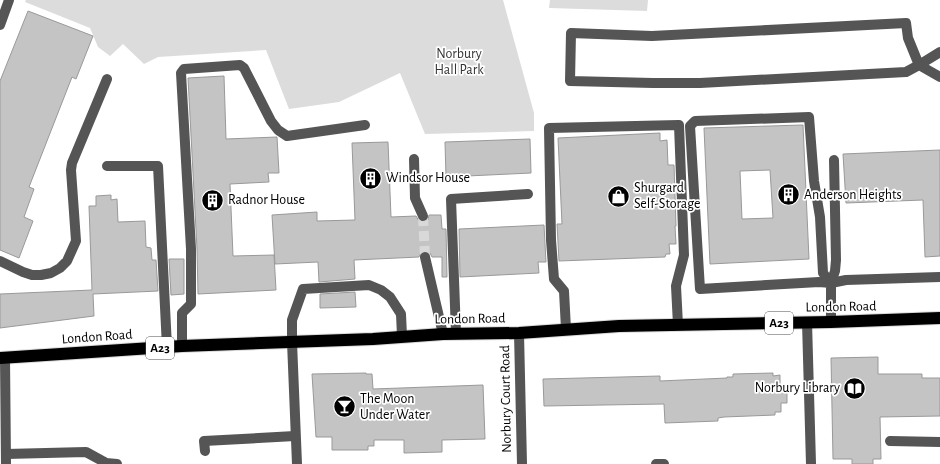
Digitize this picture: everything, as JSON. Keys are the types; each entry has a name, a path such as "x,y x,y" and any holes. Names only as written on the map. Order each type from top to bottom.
{"highway":[{"name":"London Road","path":"2,358 182,346 373,339 456,333 519,333 566,329 678,325 940,318"}],"street":[{"path":"0,25 9,0"},
{"path":"940,52 919,66 906,72 700,83 653,84 570,80 571,33 652,36 906,23 908,38 919,66 940,76"},
{"path":"182,346 182,312 191,304 191,249 181,74 184,69 240,65 244,68 271,121 278,130 287,136 365,125"},
{"path":"0,261 23,272 37,275 51,273 60,268 67,261 76,241 71,170 72,163 107,78"},
{"path":"831,283 823,273 820,217 814,181 809,117 695,121 690,126 700,289 819,282 831,283 846,280 940,277"},
{"path":"566,329 564,291 554,279 551,240 549,128 679,125 684,255 676,286 678,325"},
{"path":"414,159 415,198 423,216"},
{"path":"831,322 831,283 835,271 836,260 834,160"},
{"path":"107,166 158,166 167,347"},
{"path":"456,333 451,199 528,194"},
{"path":"425,257 443,334"},
{"path":"296,464 292,320 303,289 369,285 381,290 390,297 401,314 402,336"},
{"path":"807,322 811,464"},
{"name":"Norbury Court Road","path":"519,333 522,464"},
{"path":"2,358 6,459 86,452 106,463 117,464"},
{"path":"205,451 204,441 295,436"},
{"path":"890,442 940,442"},
{"path":"656,464 664,464"}],"green space":[{"name":"Norbury Hall Park","path":"26,0 503,0 534,113 534,131 425,134 400,73 339,102 289,109 266,50 158,57 144,64 123,44 110,56 98,47 90,28 25,2"},
{"path":"550,0 648,0 647,11 549,8"}],"building":[{"path":"28,11 93,36 76,79 72,77 29,187 34,189 24,217 33,221 19,258 0,250 0,81"},
{"name":"Radnor House","path":"224,76 226,139 277,137 279,173 268,173 269,182 230,184 233,256 274,255 276,290 198,294 188,78"},
{"name":"Anderson Heights","path":"803,125 809,259 710,264 704,128","holes":["770,170 773,218 742,219 740,171"]},
{"name":"Shurgard Self-Storage","path":"660,133 660,141 667,140 668,165 674,165 676,244 669,244 670,254 666,254 665,257 559,261 557,224 562,224 558,138"},
{"path":"530,139 531,173 446,177 445,142"},
{"name":"Windsor House","path":"388,142 391,217 416,216 419,221 423,222 428,220 429,215 441,215 442,229 446,229 447,277 442,277 442,257 432,257 430,253 426,251 421,252 419,257 354,260 355,279 319,282 318,262 275,264 272,215 317,212 317,221 355,220 352,143"},
{"path":"940,150 940,256 925,257 923,200 846,203 843,154"},
{"path":"111,195 111,200 117,199 118,222 145,221 146,247 151,248 152,260 156,260 158,291 93,294 94,316 0,328 0,294 92,290 89,206 96,206 96,196"},
{"path":"544,225 546,262 538,262 539,273 460,277 459,229"},
{"path":"169,259 184,259 184,294 171,295"},
{"path":"355,292 356,307 320,308 320,294"},
{"name":"Norbury Library","path":"878,357 878,374 922,374 922,378 940,378 940,416 880,417 881,459 873,459 873,464 852,464 852,459 833,459 831,358"},
{"path":"773,373 773,376 780,375 780,387 787,386 787,403 781,403 781,412 775,412 775,415 724,417 718,418 718,421 665,423 664,404 544,406 543,379 660,376 660,381 727,378 733,377 733,374"},
{"path":"312,374 372,374 373,389 483,385 485,439 442,440 442,452 404,453 404,440 374,440 374,446 368,446 368,450 332,450 332,437 316,437"}],"tunnel":[{"path":"423,216 425,257"}],"place":[{"name":"Windsor House","path":"371,178"},
{"name":"Anderson Heights","path":"789,195"},
{"name":"Shurgard Self-Storage","path":"619,196"},
{"name":"Radnor House","path":"213,200"},
{"name":"Norbury Library","path":"855,388"},
{"name":"The Moon Under Water","path":"344,407"}]}
